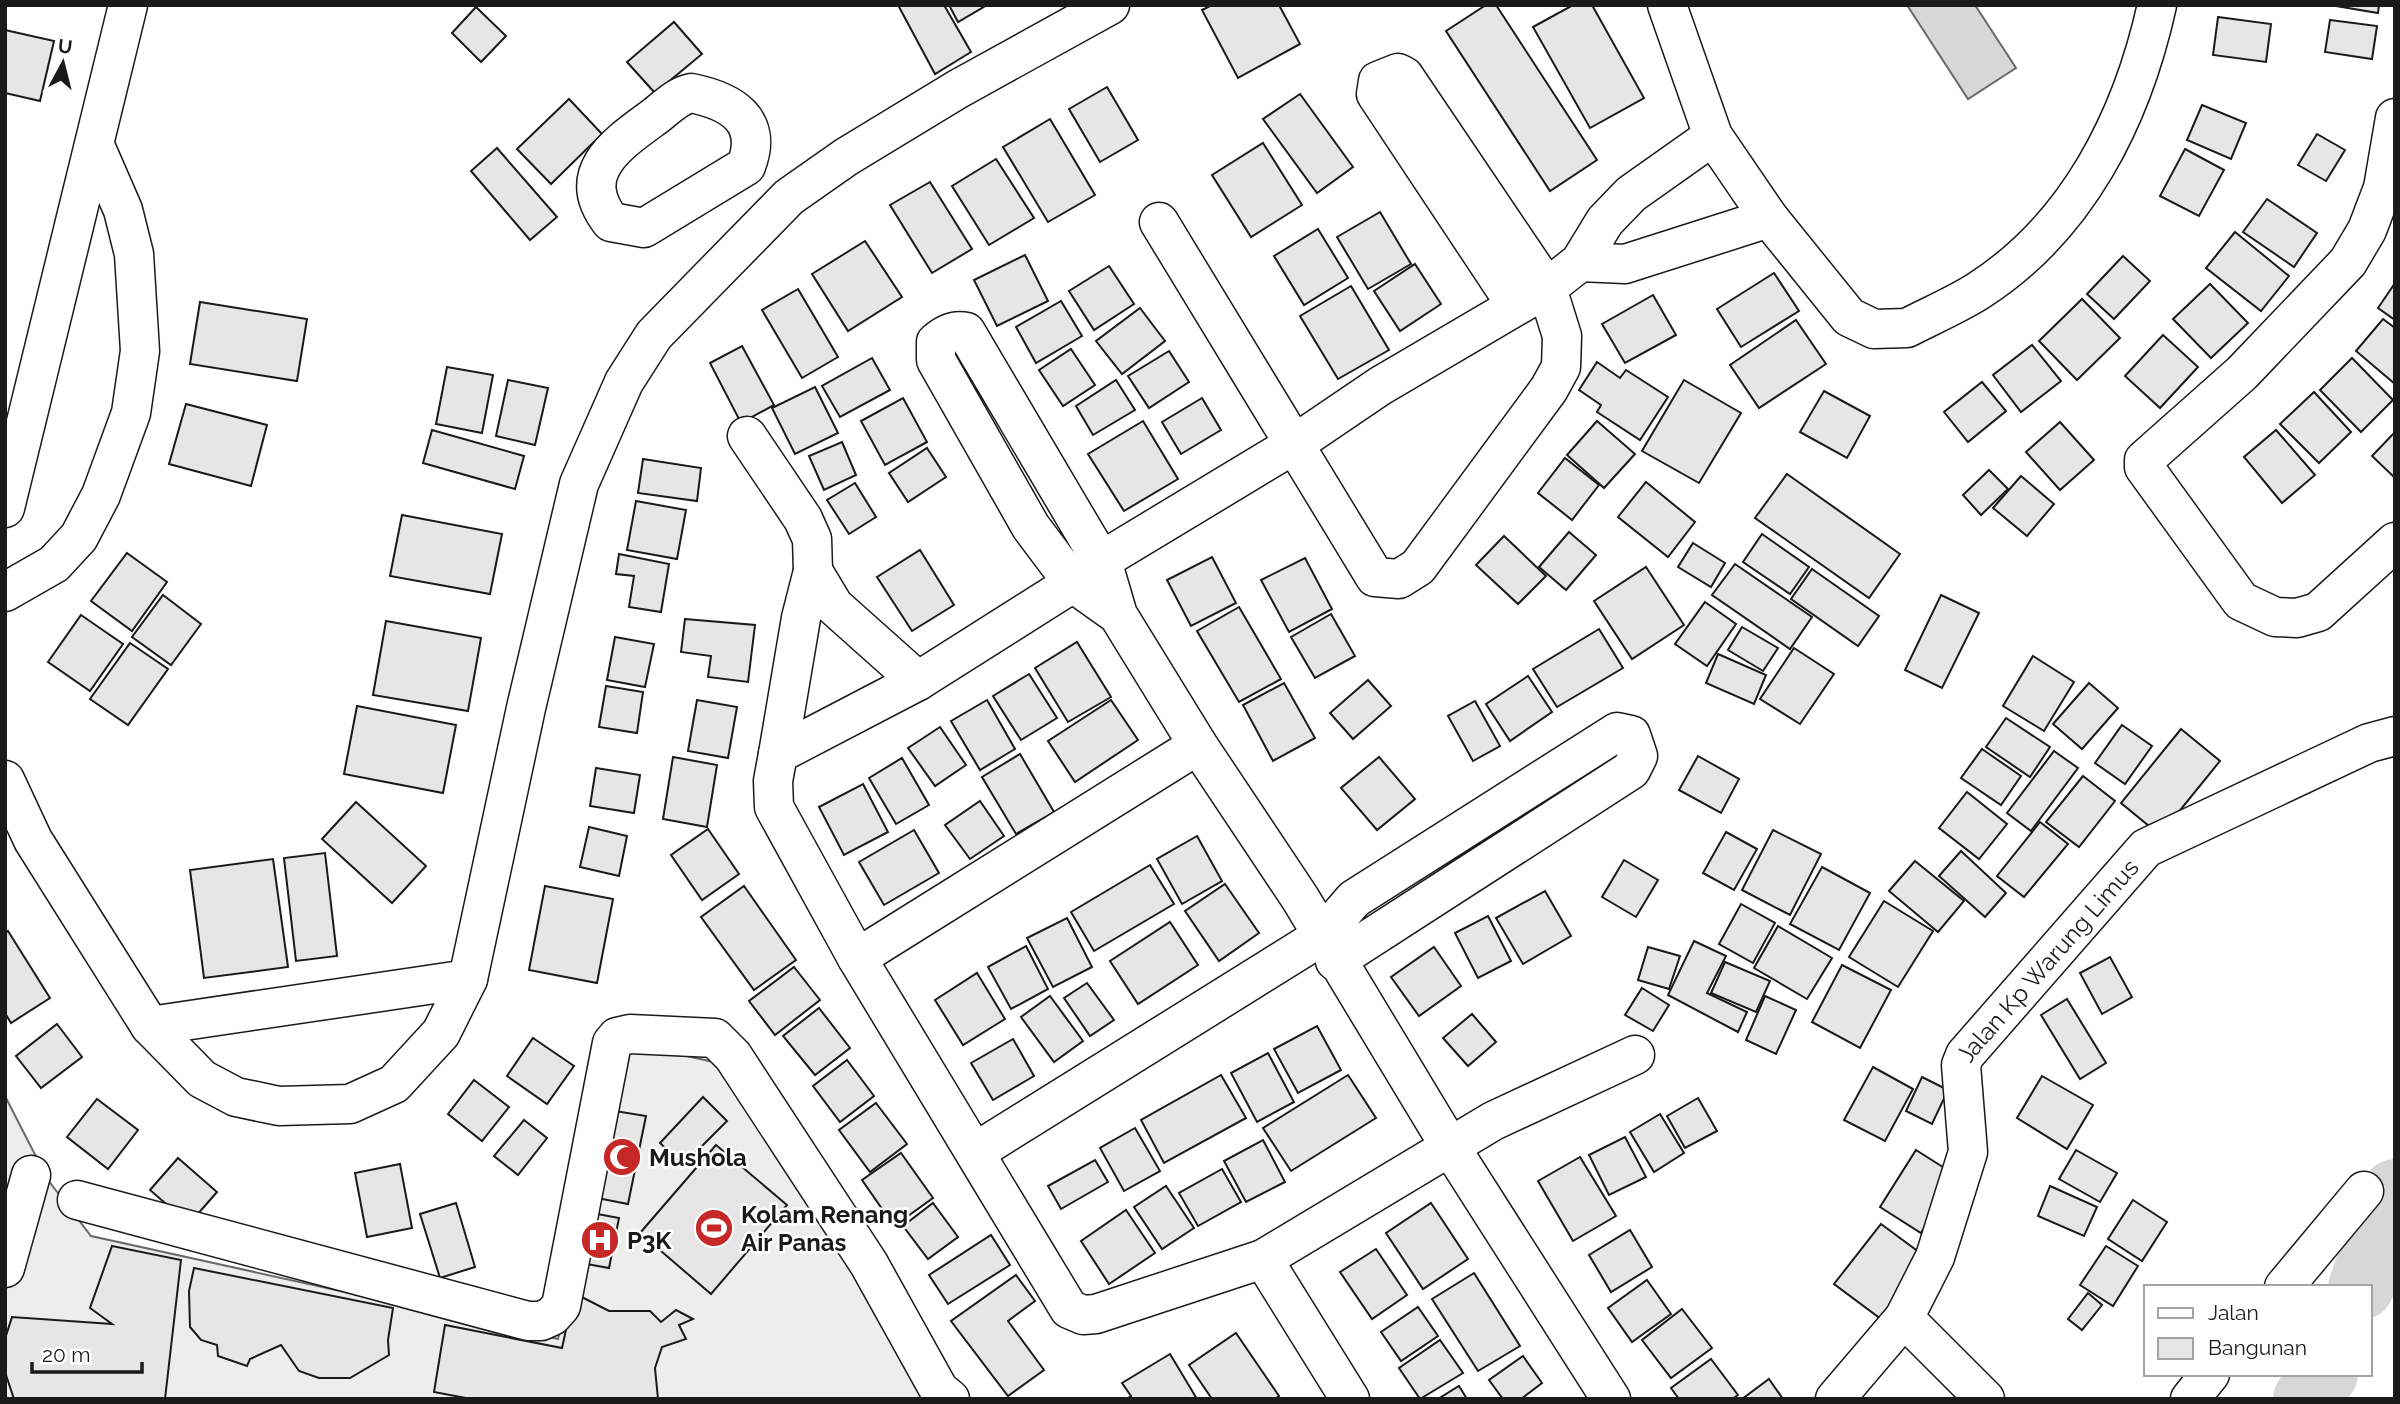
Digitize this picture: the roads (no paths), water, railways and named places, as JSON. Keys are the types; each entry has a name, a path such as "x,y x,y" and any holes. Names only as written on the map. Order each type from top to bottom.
{"street":[{"path":"5,508 96,148 128,5"},
{"path":"5,779 33,840 150,1026 202,1079 236,1097 279,1106 350,1104 394,1084 441,1033 468,979 565,537 593,449 624,382 654,335 789,197 846,157 958,89 1110,5"},
{"path":"1667,5 1713,136 1769,218 1841,309 1849,317 1874,329 1907,328 1978,291 2055,225 2090,178 2115,133 2134,85 2157,5"},
{"path":"1159,222 1375,577 1399,579 1418,567 1549,389 1561,367 1562,336 1531,296 1376,94 1378,81 1398,73 1404,76 1531,296"},
{"path":"2394,127 2383,188 2367,230 2347,262 2242,373 2144,460 2144,467 2241,601 2275,617 2297,618 2318,612 2395,542"},
{"path":"778,754 918,681 1088,574 1114,553 1293,445 1380,386 1531,296 1580,262 1605,220 1631,194 1713,136"},
{"path":"5,592 54,564 79,537 101,495 131,413 140,351 134,254 123,210 96,148"},
{"path":"746,166 789,197"},
{"path":"1580,262 1625,264 1769,218"},
{"path":"1088,574 1031,527 936,360 936,342 945,334 966,332 1088,574 1118,615 1611,1399"},
{"path":"747,436 803,519 812,539 813,570 800,618 773,781 774,807 857,958 1069,1309 1076,1313 1097,1314 1263,1259 1449,1145 1493,1121 1635,1055"},
{"path":"813,570 834,606 918,681"},
{"path":"976,1151 1329,948 1631,770 1637,756 1631,735 1617,732 1354,899 1329,948"},
{"name":"Jalan Kp Warung Limus","path":"1835,1399 1904,1318 1935,1257 1966,1158 1961,1065 1965,1055 2146,848 2369,743 2395,736"},
{"path":"857,958 1198,745"},
{"path":"150,1026 468,979"},
{"path":"77,1200 528,1321 541,1321 561,1306 612,1043 617,1037 630,1034 715,1038 733,1055 869,1264 939,1390 950,1399"},
{"path":"5,1268 31,1175"},
{"path":"2286,1285 2364,1191"},
{"path":"1263,1259 1350,1399"},
{"path":"1904,1318 1985,1399"},
{"path":"2190,1399 2208,1376"}],"waterway":[{"path":"2362,1285 2395,1192"},
{"path":"2306,1399 2323,1376"}],"place":[{"name":"Mushola","path":"622,1157"},
{"name":"Kolam Renang Air Panas","path":"714,1228"},
{"name":"P3K","path":"600,1240"}]}
